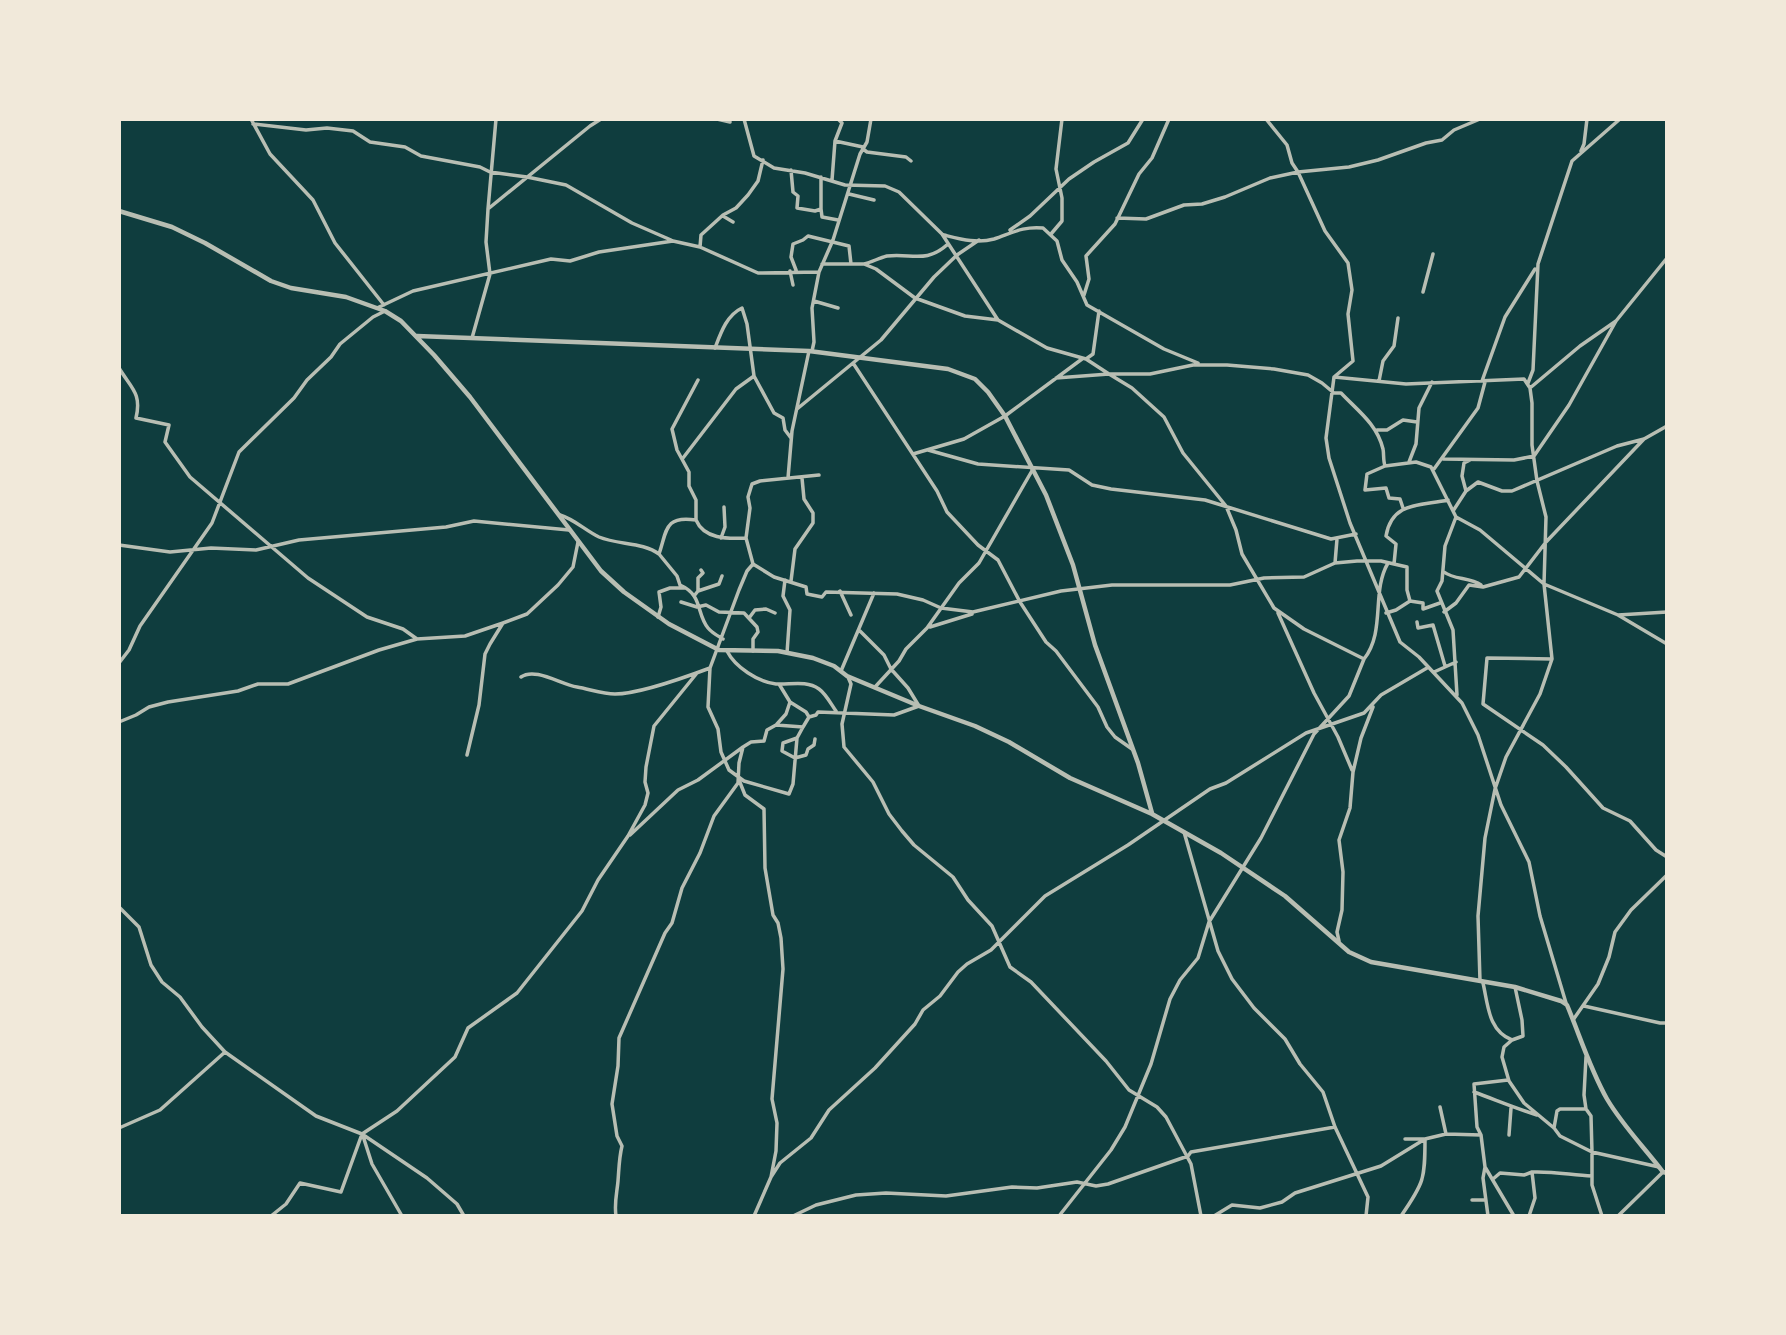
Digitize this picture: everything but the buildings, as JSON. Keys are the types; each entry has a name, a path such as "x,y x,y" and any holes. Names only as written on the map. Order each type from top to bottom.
{"street":[{"path":"472,338 490,274 486,242 496,119"},
{"path":"488,209 601,119"},
{"path":"717,119 730,122"},
{"path":"744,119 754,156 774,168 850,186 885,186 899,192 942,234 998,320"},
{"path":"832,180 835,141 842,123 838,119"},
{"path":"788,478 791,438 814,342 812,328 819,272 867,142 871,119"},
{"path":"1051,234 1062,221 1056,169 1062,119"},
{"path":"942,234 961,240 995,239 1002,235 1030,216 1094,162 1128,143 1143,119"},
{"path":"1084,297 1089,279 1086,256 1105,237 1117,218 1139,174 1152,158 1169,119"},
{"path":"1266,119 1287,145 1292,163 1325,231 1348,263 1352,290 1348,314 1353,361 1334,377 1334,393 1327,422 1328,454 1364,561 1400,642 1419,657 1457,698 1478,735 1495,789 1529,862 1540,916 1586,1057 1607,1099 1663,1170"},
{"path":"1117,218 1146,219 1184,205 1202,204 1225,197 1270,178 1349,167 1405,152 1442,140 1454,130 1480,119"},
{"path":"1580,153 1584,144 1587,119"},
{"path":"1434,469 1478,408 1505,317 1538,264 1572,161 1620,119"},
{"path":"252,122 306,130 327,128 353,131 370,142 405,147 421,156 566,186 632,223 673,241 700,247 758,273 819,272"},
{"path":"252,122 270,154 313,200 335,243 384,305"},
{"path":"835,141 863,148 867,152 911,161"},
{"path":"700,247 701,235 723,215 736,208 748,195 758,181 764,160"},
{"path":"791,170 793,192 798,196 797,208 815,211 821,209"},
{"path":"821,177 822,217 838,220"},
{"path":"848,194 874,200"},
{"path":"119,211 172,227 271,281 291,288 331,293 385,311 401,321 470,397 601,571 659,617 686,634 727,651 787,653 813,658 847,676 999,737 1077,781 1152,814 1184,832 1284,896 1349,952 1371,962 1515,987 1552,997 1567,1005"},
{"path":"723,215 733,222"},
{"path":"1002,235 1017,229 1043,228 1057,241 1062,260 1077,282 1087,305 1164,348 1203,364"},
{"path":"796,271 791,257 793,244 808,236 850,246 851,264"},
{"path":"797,409 881,340 933,277 979,240"},
{"path":"377,308 413,291 551,259 570,261 599,252 673,241"},
{"path":"822,264 864,264 886,257 930,256 940,252 948,244"},
{"path":"1423,292 1433,254"},
{"path":"1443,459 1514,460 1534,456 1569,405 1616,321 1667,258"},
{"path":"864,264 876,269 915,299 965,316 998,320 1047,348 1084,359 1132,388 1164,417 1183,453 1226,506 1237,530 1242,554 1277,610 1353,772"},
{"path":"1512,1040 1506,1038 1492,1024 1482,982 1477,943 1485,838 1495,789 1520,728 1540,694 1552,659 1544,584 1546,517 1536,481 1529,386 1533,370 1538,264"},
{"path":"790,271 793,285"},
{"path":"814,301 838,308"},
{"path":"715,348 723,326 742,308 754,376 774,412 783,418 785,430 791,438"},
{"path":"119,663 129,650 140,626 212,523 239,452 294,398 340,344 373,317 385,311"},
{"path":"913,454 964,439 1004,416 1093,354 1099,311"},
{"path":"1379,381 1383,361 1394,346 1398,318"},
{"path":"1529,386 1539,383 1580,346 1616,321"},
{"path":"416,336 811,351 948,369 975,379 988,392 1004,416 1046,495 1073,565 1096,645 1152,814"},
{"path":"853,363 937,491 947,512 998,561 1046,642 1056,651 1098,707 1115,737 1132,749"},
{"path":"1056,378 1150,374 1203,364 1295,373 1315,379 1334,393 1341,393 1376,430 1384,451 1385,466"},
{"path":"119,368 137,394 139,407 136,418 169,425 165,442 190,477 308,578 367,617 402,629 417,639"},
{"path":"683,458 736,389 754,376"},
{"path":"1334,377 1406,384 1520,378 1529,386"},
{"path":"698,380 672,429 677,450 689,472 689,486 696,500 696,520 710,535 746,538"},
{"path":"1409,462 1416,444 1419,408 1432,382"},
{"path":"1376,430 1387,430 1403,420 1417,422"},
{"path":"1453,511 1466,491 1478,482 1502,491 1512,491 1617,446 1644,439 1667,426"},
{"path":"1444,612 1469,585 1483,587 1514,580 1521,574 1546,541 1644,439"},
{"path":"928,450 978,464 1069,470 1092,485 1205,500 1337,540 1356,534"},
{"path":"1466,491 1462,476 1464,463 1471,459"},
{"path":"1403,508 1400,499 1389,498 1386,488 1366,489 1367,474 1385,466 1409,462 1423,463 1434,469 1456,517 1480,530 1544,584 1618,615 1667,644"},
{"path":"875,687 927,628 959,583 979,563 1032,468"},
{"path":"819,475 752,484 748,497 750,508 746,538 753,564 774,577 806,587 807,594 822,597 826,592 874,593 911,597 941,608 960,611 984,610"},
{"path":"791,581 795,549 813,523 813,513 804,499 802,478"},
{"path":"1394,564 1396,544 1386,536 1388,528 1403,508 1448,500"},
{"path":"721,538 724,507"},
{"path":"558,514 600,537 652,549 659,554 677,576 680,585 687,588 700,605 707,627 723,639"},
{"path":"1456,517 1445,546 1442,581 1437,591 1453,630 1457,698"},
{"path":"119,545 170,552 270,548 299,540 446,527 474,520 569,530"},
{"path":"659,554 669,523 696,520"},
{"path":"1335,563 1337,540"},
{"path":"119,722 149,707 188,697 238,691 258,684 288,684 379,650 417,639 465,636 527,614 573,567 579,541"},
{"path":"927,628 984,610 1061,591 1138,584 1230,585 1256,579 1304,578 1335,563 1364,561 1407,567 1406,590 1410,601"},
{"path":"1330,723 1349,696 1369,653 1378,624 1381,575 1388,563"},
{"path":"753,564 747,571 710,668 708,707 718,729 724,762 738,778 745,795 764,809 765,868 783,954 772,1099 777,1123 776,1152 771,1177"},
{"path":"698,591 698,578 703,573 701,569"},
{"path":"1443,571 1447,575 1474,580 1483,587"},
{"path":"694,596 698,591 719,584 722,576"},
{"path":"785,580 783,596 790,610 787,653"},
{"path":"659,617 659,592 670,588 687,588"},
{"path":"840,591 850,615"},
{"path":"841,671 874,593"},
{"path":"1386,613 1410,601 1423,603 1423,609 1440,603"},
{"path":"681,602 688,606 709,606 719,612 744,613 758,632 753,639 753,651"},
{"path":"749,618 755,610 766,609 775,613"},
{"path":"1277,610 1304,629 1364,659"},
{"path":"1618,615 1667,612"},
{"path":"1417,622 1419,628 1433,625 1445,666"},
{"path":"467,755 479,705 485,654 503,623"},
{"path":"860,631 884,655 891,669 919,706"},
{"path":"727,651 737,666 766,681 807,684 817,688 836,711"},
{"path":"1552,659 1487,657 1483,704 1543,744 1603,808 1630,821 1656,850 1667,857"},
{"path":"1434,672 1456,662"},
{"path":"521,677 538,673 553,681 614,694 638,691 710,668"},
{"path":"1339,944 1337,932 1342,910 1343,872 1339,840 1350,808 1353,772 1361,738 1374,705 1381,695 1427,668"},
{"path":"271,1216 286,1204 300,1183 341,1192 362,1133 397,1111 456,1057 468,1028 517,993 582,911 645,805 648,793 645,782 646,767 654,726 697,673"},
{"path":"847,676 851,687 843,711 841,737 844,747 873,782 889,814 914,845 953,877 976,910 992,926 1010,967 1031,982 1106,1061 1120,1081 1139,1097 1157,1107 1166,1117 1188,1156 1201,1216"},
{"path":"779,684 790,702 809,717"},
{"path":"628,836 678,790 751,742 766,740 767,730 776,725 786,713 790,702"},
{"path":"754,1216 780,1163 811,1138 829,1110 875,1068 958,972 991,950 1045,896 1210,789 1226,783 1306,733 1364,713 1374,705"},
{"path":"738,778 789,794 793,784 797,738 809,717 818,712 836,711 894,715 919,706"},
{"path":"776,725 803,727"},
{"path":"1059,1216 1125,1128 1157,1046 1170,999 1180,980 1198,958 1209,922 1281,802 1314,734 1320,728"},
{"path":"797,738 783,743 782,747 782,751 795,758 806,755 815,739"},
{"path":"616,1216 614,1203 618,1159 622,1146 617,1136 612,1104 619,1038 677,910 682,888 700,853 710,825 722,803 738,783 743,747"},
{"path":"1184,832 1218,951 1232,979 1254,1008 1285,1039 1300,1065 1323,1092 1335,1127 1368,1197 1366,1216"},
{"path":"1573,1020 1598,984 1615,932 1631,909 1667,876"},
{"path":"119,907 139,926 151,965 162,982 180,997 225,1052 316,1116 362,1133 427,1178 457,1205 464,1216"},
{"path":"1515,987 1523,1036 1512,1040 1504,1048 1502,1057 1508,1080 1524,1103 1543,1117 1560,1136 1592,1152 1663,1170"},
{"path":"1584,1006 1667,1023"},
{"path":"119,1128 160,1110 225,1052"},
{"path":"1586,1057 1583,1088 1586,1109 1591,1116 1593,1176 1596,1201 1602,1216"},
{"path":"1488,1216 1483,1178 1485,1167 1481,1135 1477,1127 1474,1084 1508,1080"},
{"path":"1474,1092 1511,1108 1543,1117"},
{"path":"1440,1107 1446,1135"},
{"path":"1509,1135 1511,1108"},
{"path":"1555,1128 1557,1111 1560,1109 1586,1109"},
{"path":"793,1216 816,1205 856,1195 887,1193 946,1196 1012,1187 1037,1188 1083,1183 1096,1186 1188,1156 1191,1152 1335,1127"},
{"path":"362,1133 372,1164 402,1216"},
{"path":"1405,1139 1481,1135"},
{"path":"1214,1216 1232,1205 1260,1208 1282,1202 1296,1193 1381,1166 1424,1139"},
{"path":"1401,1216 1421,1188 1424,1139"},
{"path":"1485,1167 1514,1216"},
{"path":"1618,1216 1663,1170"},
{"path":"1493,1179 1500,1173 1524,1175 1554,1171 1593,1176"},
{"path":"1529,1216 1535,1198 1532,1172"},
{"path":"1472,1200 1486,1200"}]}
